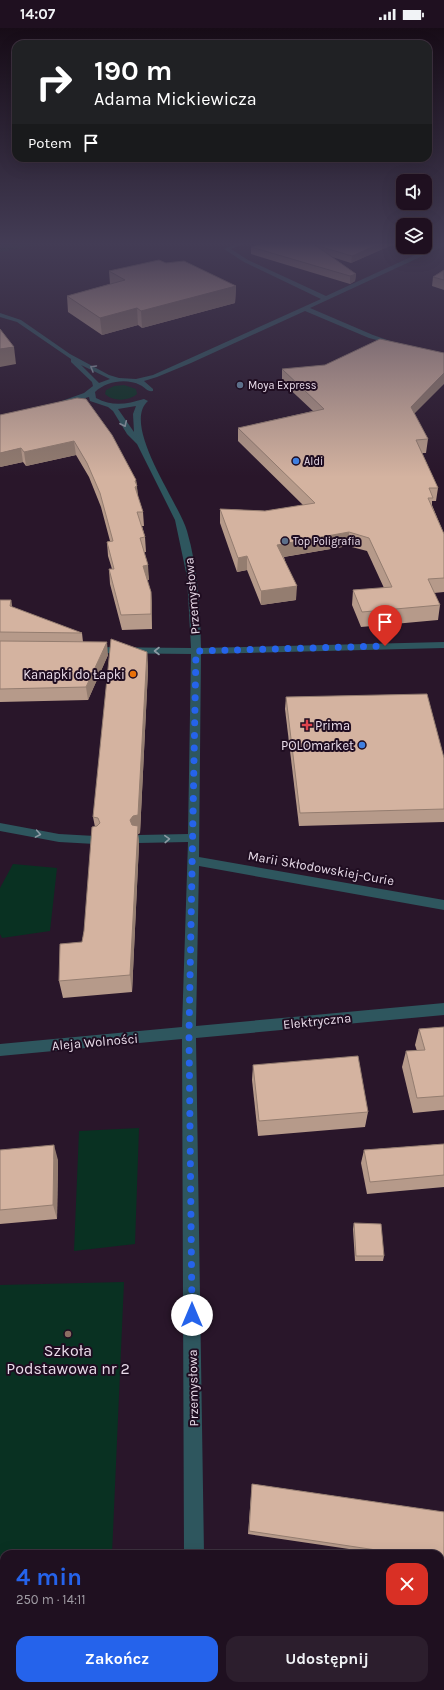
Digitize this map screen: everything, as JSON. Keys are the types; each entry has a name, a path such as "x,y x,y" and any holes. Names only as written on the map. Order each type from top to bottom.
{"street":[{"path":"20,322 68,355 108,376 119,380"},
{"path":"135,381 155,376 198,358 275,322"},
{"path":"338,322 371,338 400,346"},
{"path":"68,355 95,381 93,399 111,406 126,406 141,402 149,397 151,390 158,382 186,367 198,358"},
{"path":"98,402 56,406 82,396 106,382 119,380 135,381 146,385 151,390"},
{"name":"Przemysłowa","path":"139,442 136,412 141,402"},
{"name":"Przemysłowa","path":"111,406 118,411 128,432 139,442 178,516 188,550 194,590 196,651 194,838 189,1034 194,1550"},
{"path":"79,650 196,651 444,645"},
{"path":"0,827 59,838 95,840"},
{"path":"139,839 194,838"},
{"name":"Marii Skłodowskiej-Curie","path":"193,860 444,905"},
{"name":"Elektryczna","path":"189,1034 444,1009"},
{"name":"Aleja Wolności","path":"0,1050 189,1034"}],"green space":[{"path":"124,385 136,389 137,394 130,398 121,400 108,397 105,394 106,390 114,386"},
{"path":"13,864 57,868 50,931 2,938 0,934 0,888"},
{"path":"139,1128 135,1244 74,1251 79,1131"},
{"path":"124,1282 112,1550 0,1550 0,1285"}],"building":[{"path":"0,329 14,347 0,349"},
{"path":"380,339 444,353 444,373 411,407 428,439 416,440 438,488 429,488 433,498 428,498 444,534 444,578 428,579 440,605 362,612 353,590 392,587 369,538 349,532 277,545 297,586 261,591 247,556 238,558 220,509 265,511 315,503 238,428 324,409 282,369 325,365"},
{"path":"77,398 86,399 112,435 136,480 137,486 135,487 143,512 137,512 145,537 140,538 148,565 143,566 151,592 151,614 121,615 109,569 114,569 107,542 113,541 100,493 87,463 74,441 24,452 21,448 0,453 0,415"},
{"path":"0,600 11,600 10,606 82,633 0,632"},
{"path":"111,639 147,652 138,815 133,816 130,820 132,825 138,826 130,975 59,981 60,944 82,942 84,931 92,827 97,826 100,823 98,818 93,817"},
{"path":"0,641 107,642 86,687 0,689"},
{"name":"POLOmarket","path":"427,694 444,758 444,809 300,813 286,697"},
{"path":"444,1027 444,1096 417,1098 406,1051 425,1050 419,1029"},
{"path":"358,1056 368,1112 259,1121 253,1065"},
{"path":"444,1144 444,1175 370,1182 364,1150"},
{"path":"54,1145 53,1205 0,1210 0,1150"},
{"path":"354,1223 381,1224 384,1256 356,1256"},
{"path":"252,1484 444,1512 444,1550 376,1550 249,1531"}],"place":[{"name":"Moya Express","path":"240,385"},
{"name":"Aldi","path":"296,461"},
{"name":"Top Poligrafia","path":"285,541"},
{"name":"Kanapki do Łapki","path":"133,674"},
{"name":"Prima","path":"307,725"},
{"name":"POLOmarket","path":"362,745"},
{"name":"Szkoła Podstawowa nr 2","path":"68,1334"}],"route":[{"path":"192,1315 189,1034 196,747 196,651 385,646"}]}
